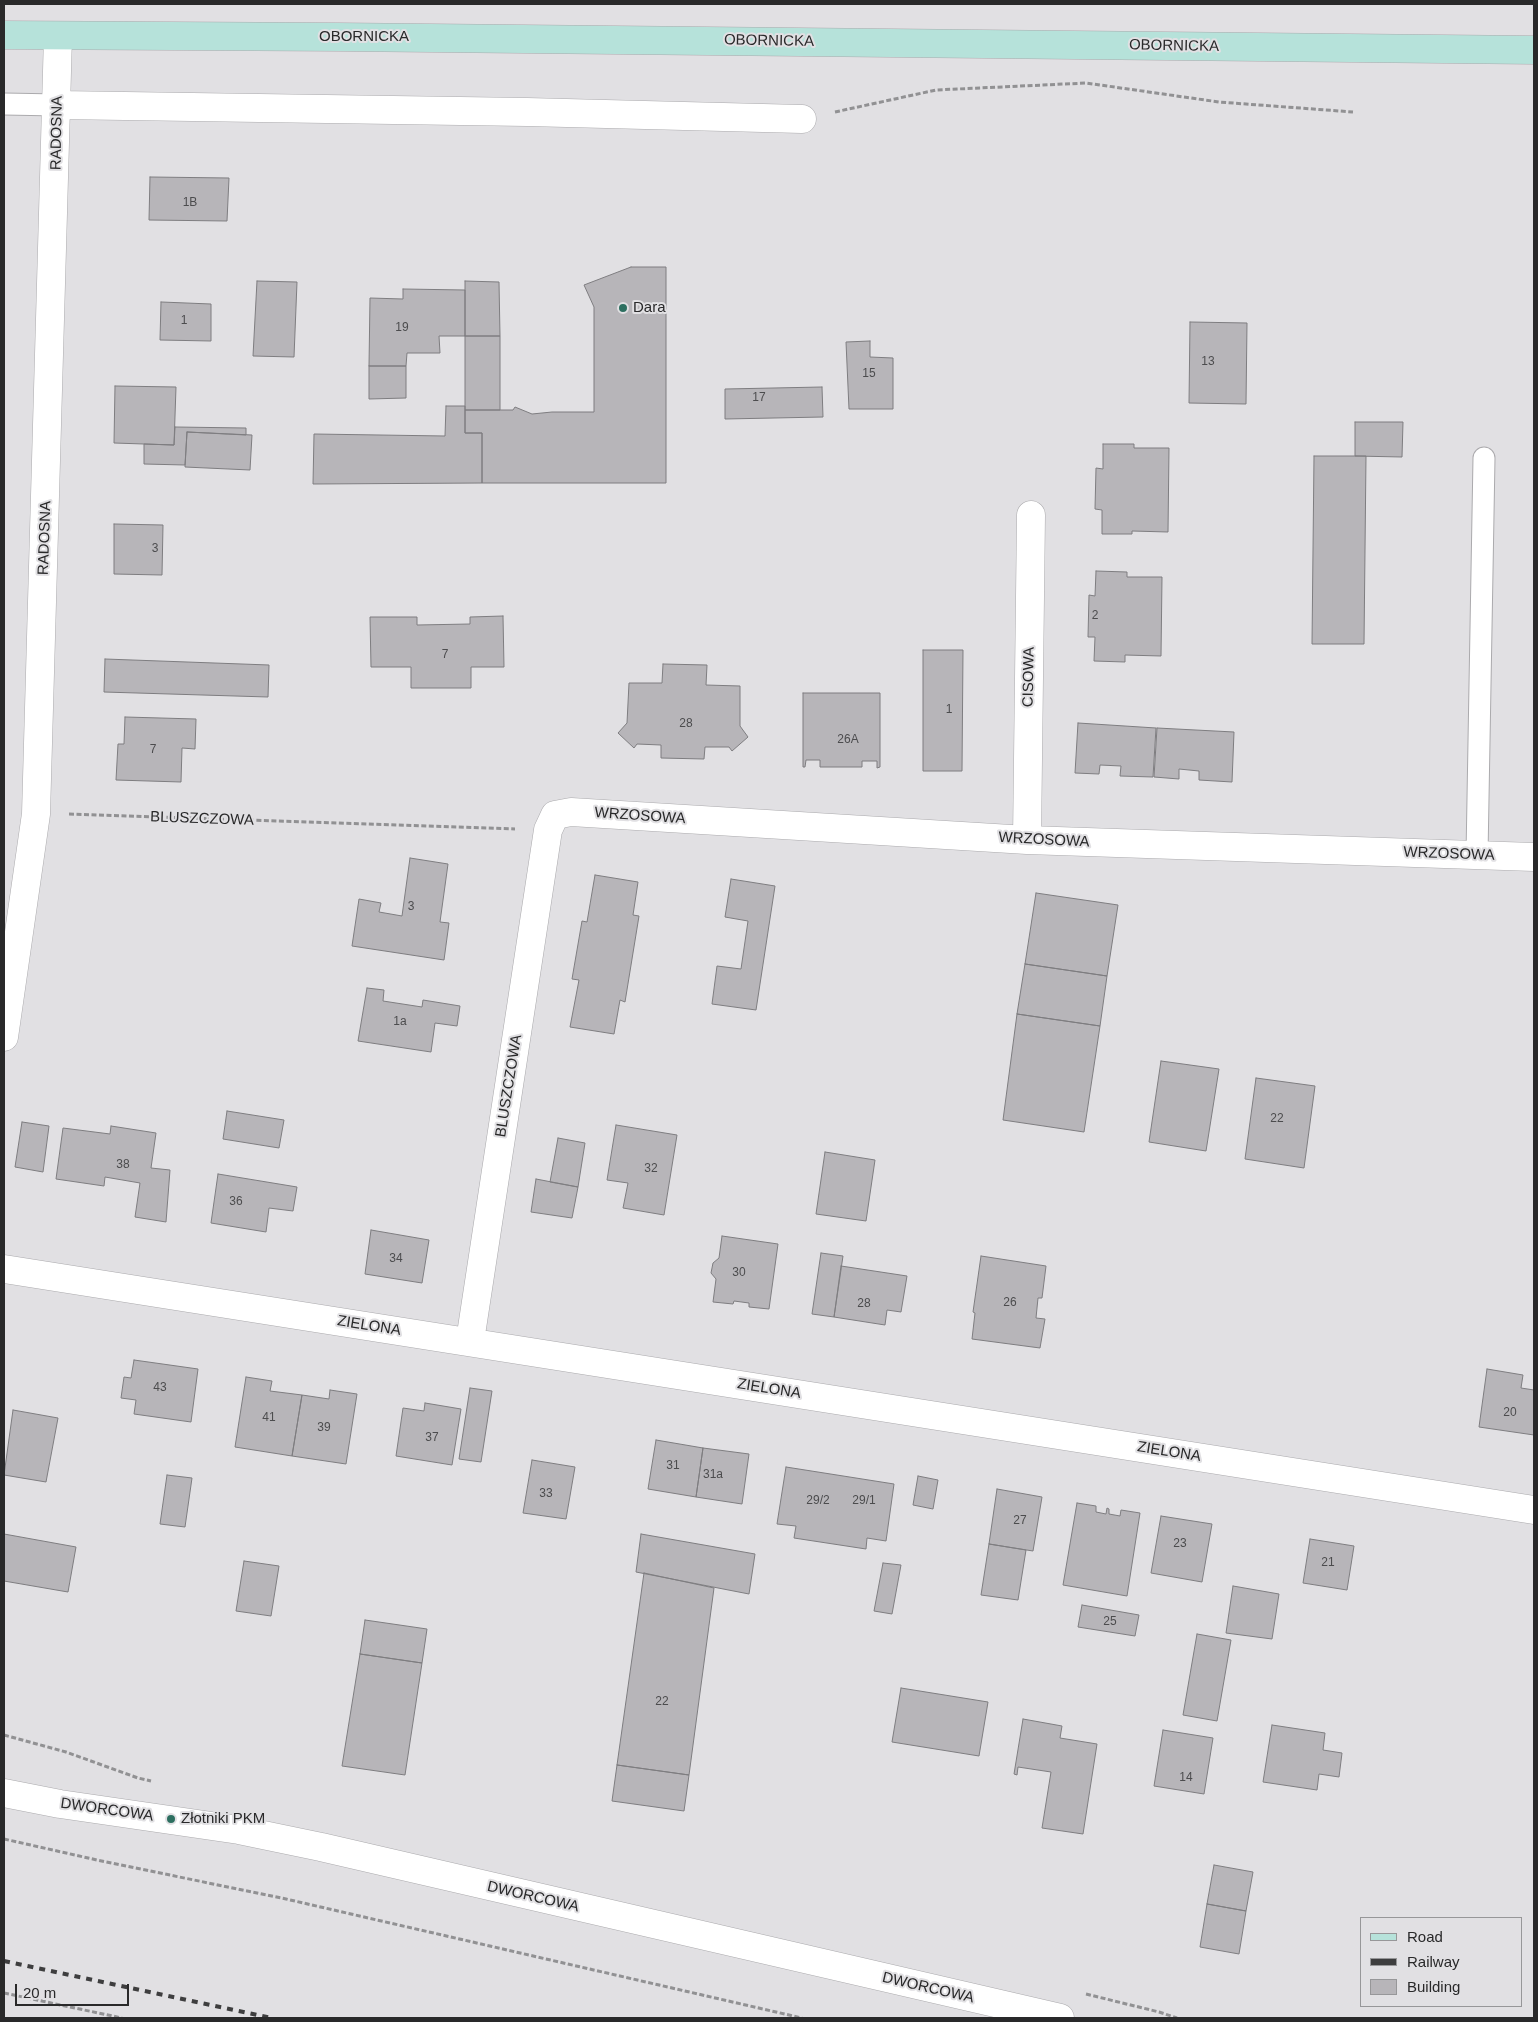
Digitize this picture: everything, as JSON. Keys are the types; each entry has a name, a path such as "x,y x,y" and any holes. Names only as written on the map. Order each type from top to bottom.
{"main road":[{"name":"OBORNICKA","path":"4,35 1534,50"}],"street":[{"name":"RADOSNA","path":"4,1037 36,814 58,105 58,36"},
{"path":"58,105 527,112 802,119"},
{"name":"CISOWA","path":"1027,840 1031,515"},
{"name":"WRZOSOWA","path":"552,823 571,812 1027,840 1534,857"},
{"name":"BLUSZCZOWA","path":"470,1341 552,823"},
{"name":"ZIELONA","path":"4,1269 1534,1510"},
{"name":"DWORCOWA","path":"4,1793 60,1804 239,1830 321,1847 1060,2018"}],"lane":[{"path":"4,104 58,105"},
{"path":"1477,855 1484,458"}],"path":[{"path":"802,119 936,90 1086,82 1219,102 1353,112"},
{"name":"BLUSZCZOWA","path":"36,814 552,823"},
{"path":"4,1839 97,1860 286,1898 802,2018"},
{"path":"4,1992 122,2018"}],"building":[{"path":"150,177 229,178 227,221 149,220"},
{"path":"631,267 666,267 666,483 482,483 482,433 465,433 465,410 513,410 515,407 532,414 594,412 594,307 584,285"},
{"path":"257,281 297,282 294,357 253,356"},
{"path":"465,281 499,282 500,336 465,336"},
{"path":"403,289 465,290 465,336 439,336 440,353 407,353 406,366 369,366 370,298 403,299"},
{"path":"161,302 211,304 211,341 160,340"},
{"path":"1190,322 1247,323 1246,404 1189,403"},
{"path":"465,336 500,336 500,410 465,410"},
{"path":"870,341 870,357 893,358 893,409 849,409 846,342"},
{"path":"369,366 406,366 406,398 369,399"},
{"path":"115,386 176,387 174,445 114,443"},
{"path":"822,387 823,417 725,419 725,389"},
{"path":"446,406 465,406 465,433 482,433 482,483 313,484 314,434 445,436"},
{"path":"1355,422 1403,422 1402,457 1355,456"},
{"path":"175,427 246,428 246,435 187,432 185,465 144,464 144,444 174,445"},
{"path":"187,432 252,435 250,470 185,467"},
{"path":"1103,444 1134,444 1134,448 1169,448 1168,532 1132,531 1132,534 1102,534 1102,510 1095,509 1096,468 1103,469"},
{"path":"1314,456 1366,456 1364,644 1312,644"},
{"path":"114,524 163,525 162,575 114,574"},
{"path":"1096,571 1127,572 1127,577 1162,577 1161,656 1125,655 1125,662 1094,661 1095,637 1088,637 1089,595 1095,596"},
{"path":"503,616 504,667 471,667 471,688 411,688 411,667 371,667 370,617 417,617 417,625 470,624 470,617"},
{"path":"923,650 963,650 962,771 923,771"},
{"path":"105,659 269,665 268,697 104,692"},
{"path":"663,664 707,665 706,685 740,686 740,726 748,737 732,751 729,747 705,747 704,759 661,758 661,745 637,744 634,748 618,733 627,723 629,683 662,683"},
{"path":"803,693 880,693 880,767 877,768 877,761 862,761 862,767 820,767 820,760 806,760 805,767 803,767"},
{"path":"125,717 196,719 195,749 182,748 181,782 116,780 118,744 124,744"},
{"path":"1078,723 1156,728 1153,777 1120,776 1121,766 1100,765 1099,774 1075,773"},
{"path":"1157,728 1234,732 1232,782 1199,780 1199,771 1179,769 1179,779 1154,777"},
{"path":"410,858 448,864 440,922 449,923 444,960 352,946 359,899 381,903 379,912 402,916"},
{"path":"595,875 638,882 633,915 639,916 625,1002 620,1000 614,1034 570,1027 579,980 572,979 582,921 587,922"},
{"path":"731,879 775,886 756,1010 712,1004 717,966 741,969 748,921 725,917"},
{"path":"1036,893 1118,905 1107,976 1025,964"},
{"path":"1025,964 1107,976 1100,1026 1017,1014"},
{"path":"367,988 384,990 383,1001 422,1007 423,1000 460,1006 457,1026 435,1023 431,1052 358,1041"},
{"path":"1017,1014 1100,1026 1084,1132 1003,1120"},
{"path":"1161,1061 1219,1069 1206,1151 1149,1142"},
{"path":"1256,1078 1315,1086 1304,1168 1245,1159"},
{"path":"227,1111 284,1120 279,1148 223,1139"},
{"path":"22,1122 49,1126 43,1172 15,1167"},
{"path":"616,1125 677,1135 664,1215 623,1208 628,1183 607,1180"},
{"path":"111,1126 156,1133 151,1168 170,1170 166,1222 135,1217 140,1183 105,1177 104,1186 56,1179 63,1128 110,1134"},
{"path":"558,1138 585,1143 578,1187 550,1182"},
{"path":"825,1152 875,1160 866,1221 816,1214"},
{"path":"218,1174 297,1187 293,1211 269,1208 266,1232 211,1223"},
{"path":"536,1179 578,1187 572,1218 531,1212"},
{"path":"371,1230 429,1240 422,1283 365,1274"},
{"path":"722,1236 778,1244 769,1309 749,1307 749,1303 734,1301 733,1304 713,1302 716,1279 711,1273 713,1263 719,1258"},
{"path":"821,1253 843,1256 834,1317 812,1314"},
{"path":"981,1256 1046,1266 1042,1298 1038,1298 1036,1318 1045,1319 1040,1348 972,1339 975,1313 973,1312"},
{"path":"841,1266 907,1276 901,1312 887,1310 885,1325 834,1317"},
{"path":"134,1360 198,1369 191,1422 134,1414 136,1400 121,1398 124,1377 131,1378"},
{"path":"1487,1369 1523,1375 1521,1388 1534,1390 1534,1435 1479,1427"},
{"path":"246,1377 272,1381 270,1391 302,1395 292,1456 235,1447"},
{"path":"470,1388 492,1391 481,1462 459,1459"},
{"path":"330,1390 357,1394 346,1464 292,1456 302,1395 329,1399"},
{"path":"425,1403 461,1409 452,1465 396,1456 403,1408 424,1411"},
{"path":"13,1410 58,1418 46,1482 4,1475"},
{"path":"656,1440 703,1448 696,1497 648,1489"},
{"path":"703,1448 749,1454 742,1504 696,1497"},
{"path":"532,1460 575,1467 566,1519 523,1513"},
{"path":"786,1467 894,1484 886,1541 867,1538 866,1549 794,1538 796,1526 777,1524"},
{"path":"167,1475 192,1478 185,1527 160,1524"},
{"path":"918,1476 938,1480 933,1509 913,1505"},
{"path":"997,1489 1042,1497 1033,1551 989,1544"},
{"path":"1077,1503 1096,1506 1096,1512 1106,1514 1107,1508 1109,1509 1109,1514 1120,1516 1121,1510 1140,1513 1127,1596 1063,1585"},
{"path":"1161,1516 1212,1524 1202,1582 1151,1573"},
{"path":"4,1534 76,1547 68,1592 4,1581"},
{"path":"641,1534 755,1554 749,1594 636,1572"},
{"path":"1310,1539 1354,1546 1347,1590 1303,1583"},
{"path":"989,1544 1026,1550 1018,1600 981,1595"},
{"path":"244,1561 279,1566 271,1616 236,1611"},
{"path":"883,1563 901,1565 892,1614 874,1611"},
{"path":"644,1573 714,1588 689,1775 617,1765"},
{"path":"1233,1586 1279,1594 1272,1639 1226,1633"},
{"path":"1082,1605 1139,1615 1135,1636 1078,1627"},
{"path":"365,1620 427,1629 422,1663 360,1654"},
{"path":"1197,1634 1231,1640 1217,1721 1183,1715"},
{"path":"360,1654 422,1663 405,1775 342,1766"},
{"path":"901,1688 988,1702 979,1756 892,1742"},
{"path":"1023,1719 1062,1726 1060,1738 1097,1744 1083,1834 1042,1828 1051,1772 1018,1767 1017,1775 1014,1774"},
{"path":"1272,1725 1325,1733 1323,1750 1342,1753 1339,1777 1319,1774 1317,1790 1263,1782"},
{"path":"1163,1730 1213,1738 1204,1794 1154,1786"},
{"path":"617,1765 689,1775 684,1811 612,1801"},
{"path":"1214,1865 1253,1872 1246,1911 1207,1904"},
{"path":"1207,1904 1246,1911 1239,1954 1200,1947"}],"railway":[{"path":"4,1961 272,2018"}],"place":[{"name":"Dara","path":"623,308"},
{"name":"Złotniki PKM","path":"171,1819"}]}
